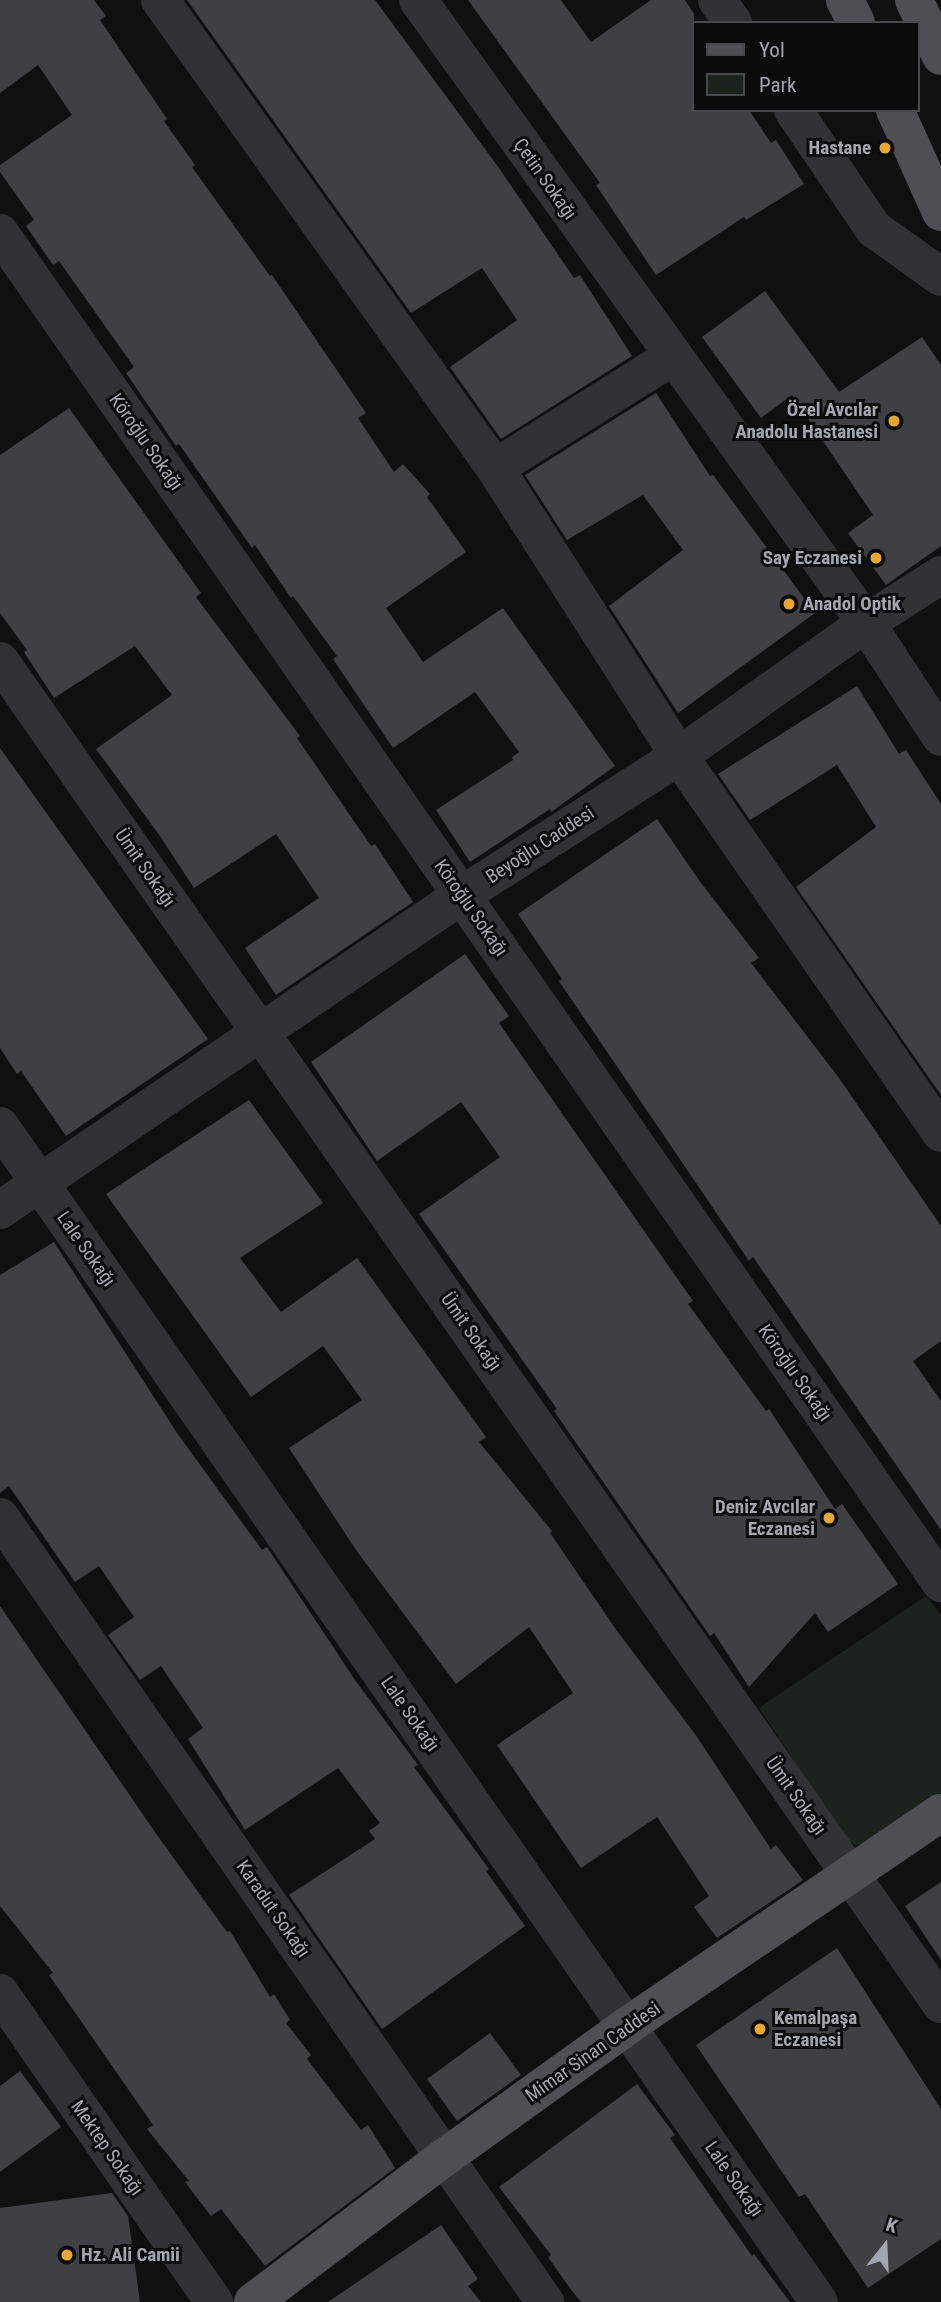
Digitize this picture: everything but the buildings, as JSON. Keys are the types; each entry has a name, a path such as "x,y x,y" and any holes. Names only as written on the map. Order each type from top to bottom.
{"main road":[{"path":"845,0 855,21"},
{"path":"914,0 938,38"},
{"path":"896,112 941,212"},
{"name":"Mimar Sinan Caddesi","path":"253,2302 445,2157 628,2026 941,1813"}],"street":[{"path":"160,0 495,468 680,756 941,1133"},
{"name":"Çetin Sokağı","path":"418,0 672,357 866,623 941,737"},
{"path":"717,0 732,21"},
{"path":"794,112 874,229 941,277"},
{"name":"Köroğlu Sokağı","path":"0,233 941,1583"},
{"path":"495,468 672,357"},
{"name":"Beyoğlu Caddesi","path":"0,1210 462,895 680,756 866,623 941,575"},
{"name":"Ümit Sokağı","path":"0,661 941,2004"},
{"name":"Lale Sokağı","path":"0,1126 819,2302"},
{"name":"Karadut Sokağı","path":"0,1517 545,2302"},
{"name":"Mektep Sokağı","path":"0,1993 214,2302"}],"green space":[{"path":"926,1596 941,1615 941,1794 881,1836 856,1846 845,1838 759,1708"}],"place":[{"name":"Hastane","path":"885,148"},
{"name":"Özel Avcılar Anadolu Hastanesi","path":"894,421"},
{"name":"Say Eczanesi","path":"876,558"},
{"name":"Anadol Optik","path":"789,604"},
{"name":"Deniz Avcılar Eczanesi","path":"829,1518"},
{"name":"Kemalpaşa Eczanesi","path":"760,2029"},
{"name":"Hz. Ali Camii","path":"67,2255"}]}
